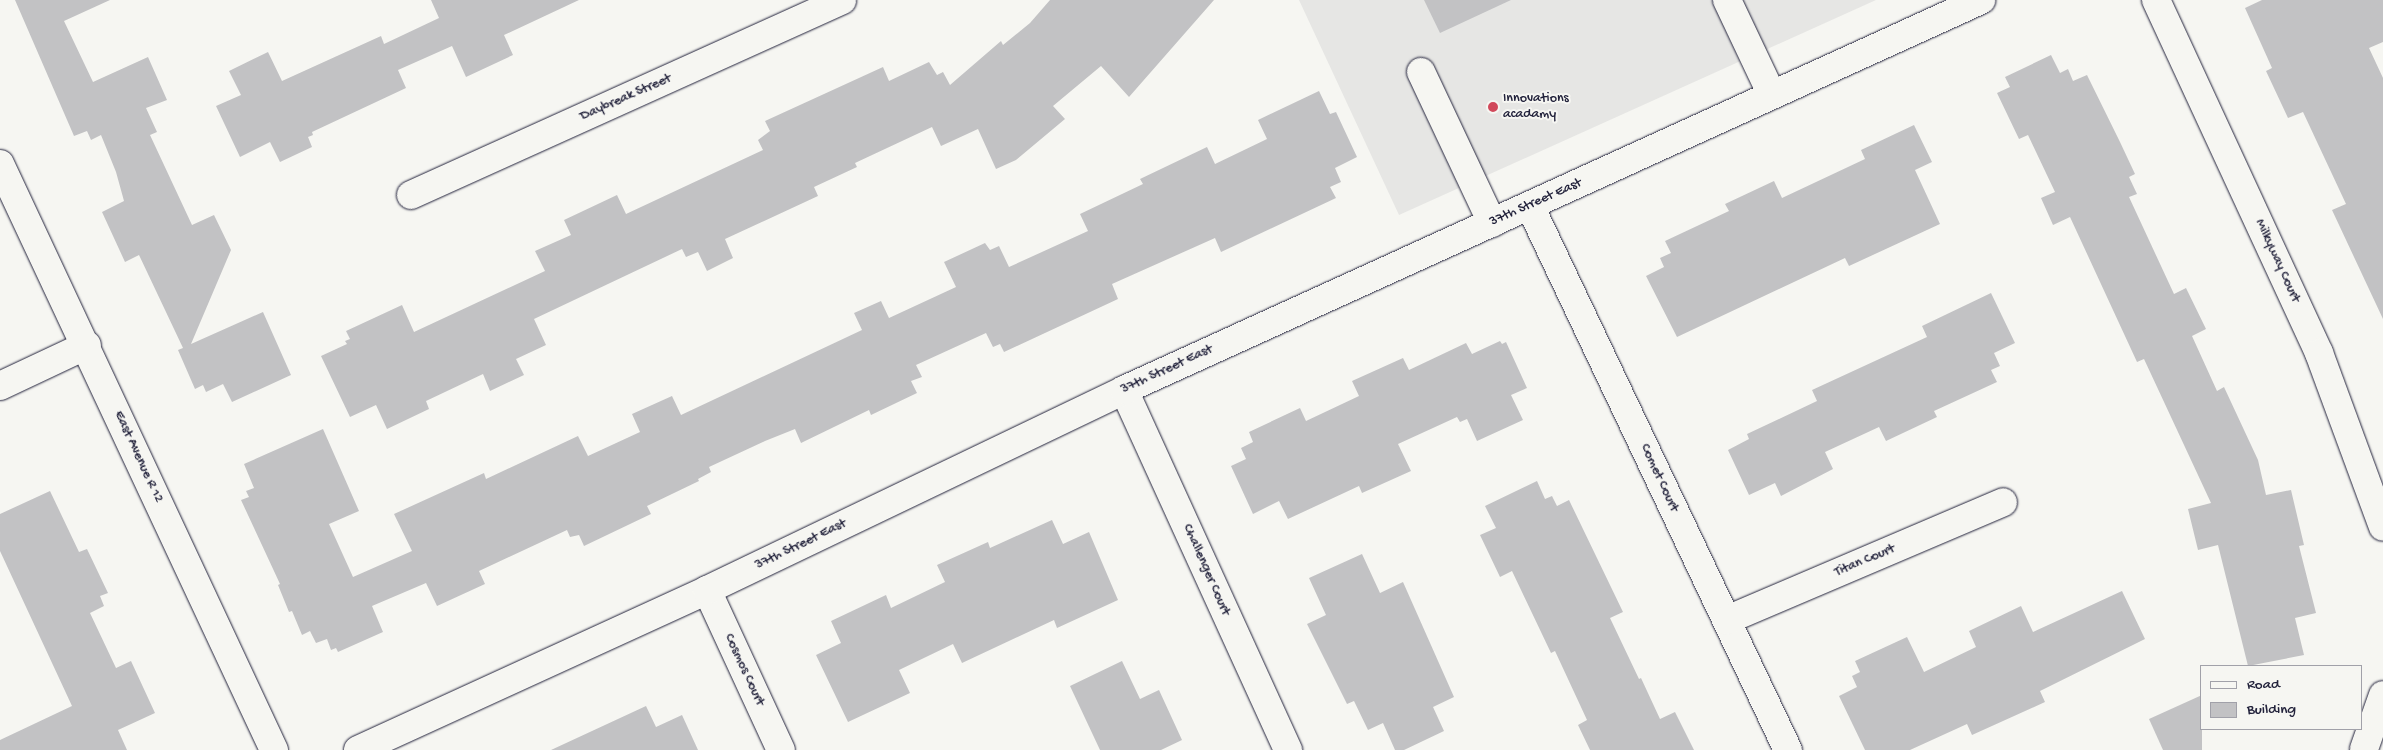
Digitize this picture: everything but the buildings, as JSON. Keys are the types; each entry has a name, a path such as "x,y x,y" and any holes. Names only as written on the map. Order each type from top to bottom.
{"street":[{"name":"Daybreak Street","path":"411,195 842,0"},
{"path":"1727,0 1772,95"},
{"name":"37th Street East","path":"358,750 707,590 1124,390 1980,0"},
{"name":"Milkyway Court","path":"2156,0 2320,352 2383,527"},
{"path":"1421,72 1492,223"},
{"name":"East Avenue R 12","path":"0,164 87,345 274,750"},
{"name":"Comet Court","path":"1530,206 1788,750"},
{"path":"0,386 87,345"},
{"name":"Challenger Court","path":"1124,390 1288,750"},
{"name":"Titan Court","path":"1727,620 2003,502"},
{"name":"Cosmos Court","path":"707,590 782,750"},
{"path":"2364,749 2383,695"}],"shaded area":[{"name":"Innovations acadamy","path":"1299,0 1876,0 1399,215"}],"place":[{"name":"Innovations acadamy","path":"1493,107"}]}
